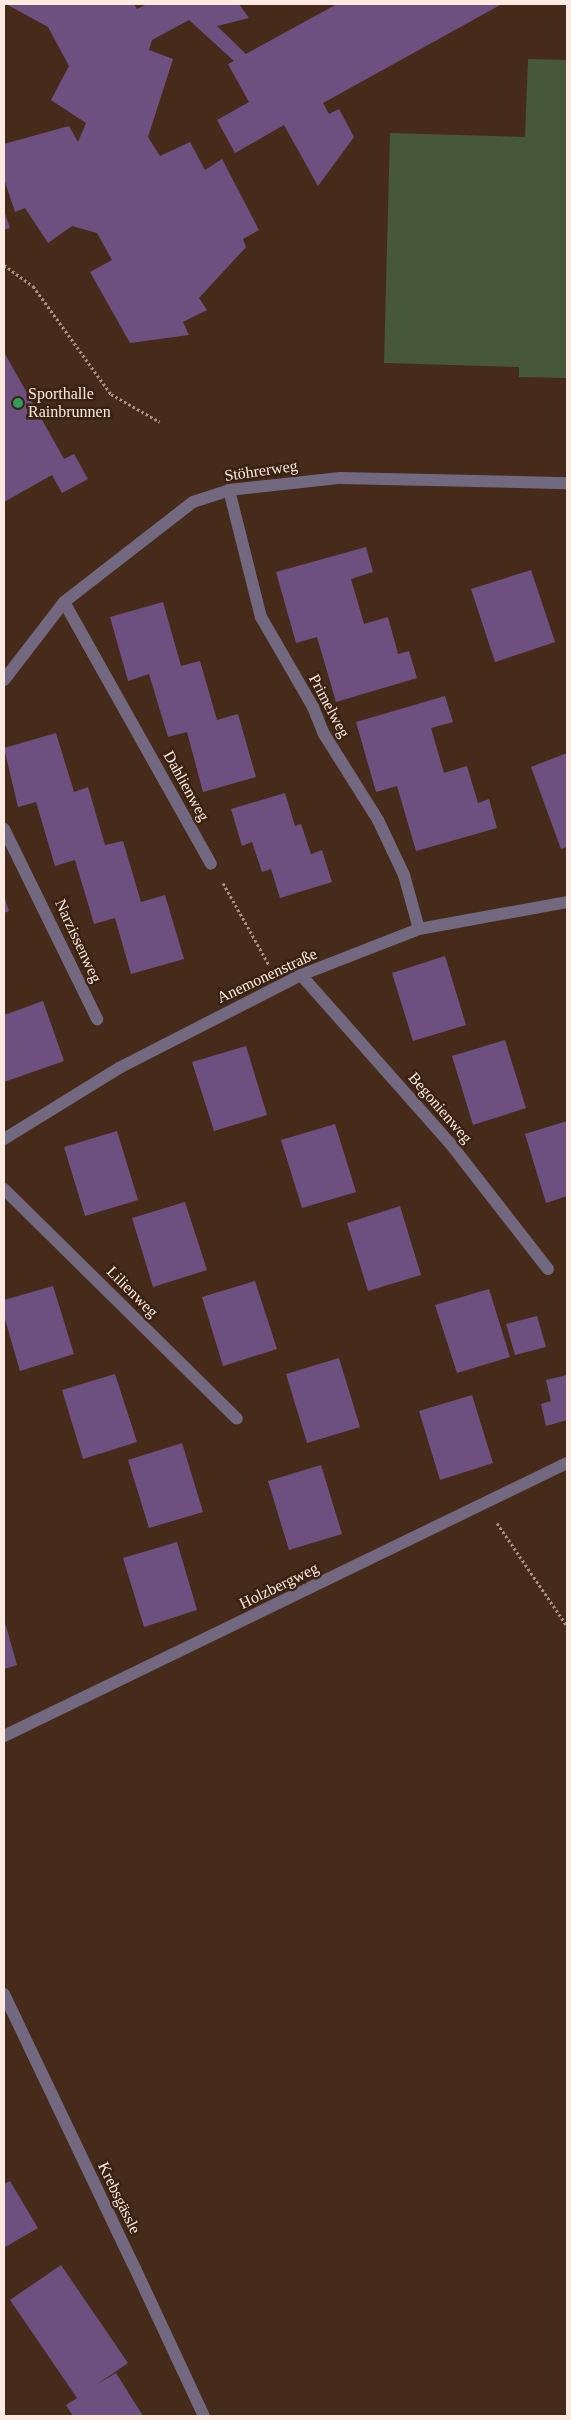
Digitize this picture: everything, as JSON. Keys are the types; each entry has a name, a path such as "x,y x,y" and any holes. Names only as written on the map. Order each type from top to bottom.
{"street":[{"name":"Stöhrerweg","path":"4,680 64,602 193,502 229,490 340,478 567,483"},
{"name":"Primelweg","path":"229,490 261,616 313,707 324,734 378,820 404,875 418,930"},
{"name":"Dahlienweg","path":"64,602 211,864"},
{"name":"Narzissenweg","path":"4,829 97,1019"},
{"name":"Anemonenstraße","path":"4,1139 119,1068 301,975 418,930 567,902"},
{"name":"Begonienweg","path":"301,975 449,1142 548,1269"},
{"name":"Lilienweg","path":"4,1189 237,1419"},
{"name":"Holzbergweg","path":"4,1736 485,1505 567,1463"},
{"name":"Krebsgässle","path":"4,1994 204,2416"}],"path":[{"path":"4,267 33,286 111,394 160,422"},
{"path":"211,864 281,985"},
{"path":"485,1505 567,1626"}],"green space":[{"path":"528,59 567,60 567,378 519,377 519,367 384,363 390,133 525,137"}],"building":[{"path":"6,4 134,4 137,9 147,4 239,4 249,18 217,26 246,54 337,4 502,4 323,103 329,114 339,109 354,137 318,186 284,125 235,153 217,120 249,102 228,64 234,61 189,20 152,40 149,50 173,59 148,137 160,156 190,142 205,170 222,159 259,230 243,239 246,247 199,298 207,310 183,322 189,335 130,343 90,272 112,260 97,233 72,226 48,243 25,208 15,212 4,179 4,144 69,126 78,142 86,123 51,100 69,66 48,27"},
{"path":"4,211 10,228 4,230"},
{"name":"Sporthalle Rainbrunnen","path":"4,352 64,459 74,454 88,479 62,493 52,475 4,502"},
{"path":"366,547 373,572 351,579 364,624 388,617 398,654 409,651 417,678 336,702 317,637 296,643 276,572"},
{"path":"531,570 555,642 495,662 471,589"},
{"path":"163,602 181,666 200,661 217,720 238,714 256,777 203,792 187,732 168,737 149,674 128,681 110,617"},
{"path":"445,696 453,722 431,728 444,773 467,766 478,803 489,799 497,828 416,851 397,786 376,792 356,722"},
{"path":"56,733 74,792 88,787 105,845 123,841 141,902 165,895 184,959 131,974 115,918 94,924 75,860 55,866 36,802 18,807 4,748"},
{"path":"567,753 567,847 561,849 531,767"},
{"path":"285,793 295,826 301,824 311,854 322,850 332,882 280,898 271,869 262,872 252,842 242,846 231,809"},
{"path":"4,896 9,911 4,913"},
{"path":"445,956 466,1025 413,1041 392,973"},
{"path":"43,1001 64,1061 4,1082 4,1015"},
{"path":"505,1040 526,1108 473,1125 452,1056"},
{"path":"246,1046 267,1115 214,1131 192,1062"},
{"path":"567,1121 567,1196 546,1203 525,1134"},
{"path":"335,1124 356,1192 302,1208 281,1140"},
{"path":"117,1131 138,1200 85,1216 64,1147"},
{"path":"185,1202 207,1270 153,1287 132,1218"},
{"path":"400,1206 421,1275 368,1291 347,1223"},
{"path":"255,1281 277,1349 223,1366 202,1297"},
{"path":"53,1286 74,1354 20,1371 4,1316 4,1300"},
{"path":"489,1289 510,1357 457,1373 435,1305"},
{"path":"537,1316 546,1347 515,1355 506,1324"},
{"path":"339,1358 360,1427 307,1443 286,1374"},
{"path":"115,1374 137,1442 83,1459 62,1390"},
{"path":"567,1375 567,1420 546,1426 541,1404 551,1401 546,1380"},
{"path":"472,1395 493,1463 440,1480 419,1411"},
{"path":"182,1443 203,1512 149,1528 128,1460"},
{"path":"321,1465 342,1534 289,1550 268,1481"},
{"path":"177,1542 197,1610 144,1627 123,1558"},
{"path":"4,1619 17,1665 4,1669"},
{"path":"10,2181 38,2228 5,2247 4,2184"},
{"path":"61,2265 128,2363 96,2385 116,2373 143,2416 73,2416 66,2405 77,2398 10,2300"}],"place":[{"name":"Sporthalle Rainbrunnen","path":"18,403"}]}
